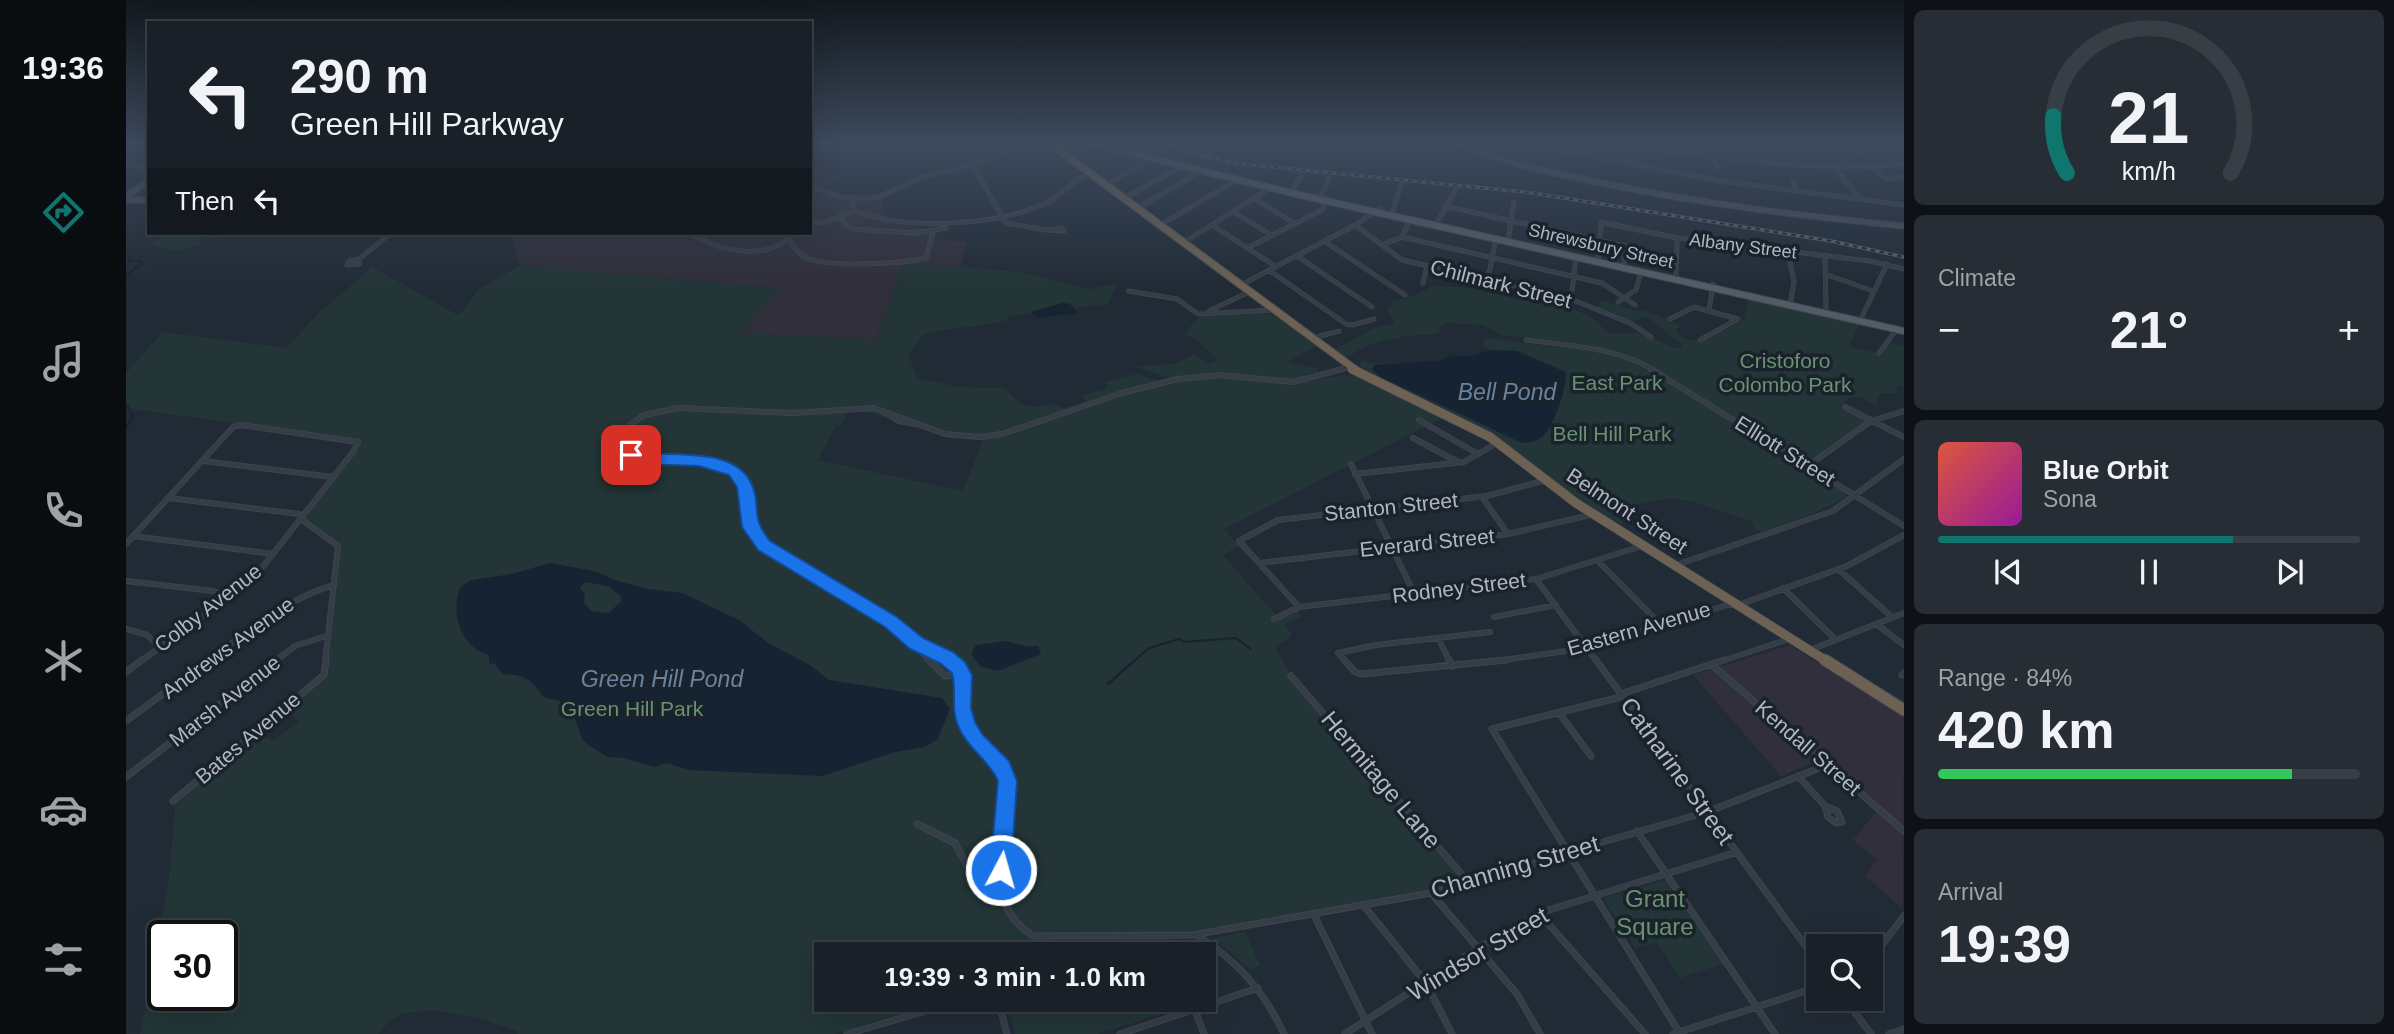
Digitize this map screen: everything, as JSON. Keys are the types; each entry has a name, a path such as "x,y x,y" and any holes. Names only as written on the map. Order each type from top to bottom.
{"highway":[{"name":"Belmont Street","path":"1115,190 1349,367 1498,442 1593,514 1904,710"},
{"name":"Belmont Street","path":"1116,190 1125,198"}],"main road":[{"name":"Shrewsbury Street","path":"1283,190 1324,198"},
{"name":"Shrewsbury Street","path":"1294,190 1409,220 1902,329"},
{"path":"1639,190 1723,207 1904,226"},
{"path":"127,196 147,199"},
{"name":"Shrewsbury Street","path":"1378,211 1392,212 1576,257 1624,264 1676,278"},
{"name":"Shrewsbury Street","path":"1790,303 1861,319"}],"street":[{"path":"823,190 852,200 883,196 895,190"},
{"path":"988,190 1000,215 1010,225 1047,230"},
{"path":"812,222 827,222 855,211 871,217 956,223 1049,202 1062,190"},
{"path":"1125,198 1139,190"},
{"path":"1138,208 1169,190"},
{"path":"1160,225 1219,190"},
{"path":"1183,243 1268,190"},
{"path":"1247,248 1322,210 1326,190"},
{"path":"1392,212 1399,190"},
{"path":"1436,224 1444,206 1456,190"},
{"path":"1792,190 1904,205"},
{"path":"1833,190 1836,196"},
{"path":"1853,190 1861,200"},
{"path":"1255,199 1295,224"},
{"path":"852,200 855,211"},
{"path":"1508,240 1514,202"},
{"path":"1444,206 1625,246 1624,264"},
{"path":"1234,211 1272,236"},
{"path":"1240,285 1378,211"},
{"path":"841,216 844,223 853,229 933,232 946,228"},
{"path":"1402,237 1409,220"},
{"name":"Albany Street","path":"1600,240 1601,222 1677,238 1825,255 1904,269"},
{"path":"1212,225 1276,267"},
{"name":"Chilmark Street","path":"1355,225 1402,260 1572,299 1632,324 1651,337"},
{"path":"789,240 810,259 894,263 922,261 926,258 933,232"},
{"path":"359,259 389,235"},
{"path":"694,235 712,245 742,253 764,249 789,240 793,235"},
{"path":"1381,245 1402,237 1602,283 1635,305"},
{"path":"1676,278 1677,238"},
{"path":"1488,279 1496,239"},
{"path":"1598,260 1600,240"},
{"path":"1324,242 1405,295"},
{"path":"1788,251 1794,282 1790,303"},
{"path":"1825,255 1826,309"},
{"path":"1297,256 1372,307"},
{"path":"1572,299 1576,257"},
{"path":"1861,319 1887,264"},
{"path":"1423,282 1427,266"},
{"path":"1269,270 1346,324 1353,325 1374,319"},
{"path":"1618,302 1636,290 1641,272"},
{"path":"1825,274 1873,291"},
{"path":"1709,311 1713,286"},
{"path":"1128,291 1170,297 1183,302 1198,314 1274,310"},
{"path":"1210,313 1228,300 1249,292"},
{"path":"1670,318 1694,307 1738,319 1700,340"},
{"path":"1878,354 1902,329"},
{"path":"1311,339 1339,331"},
{"name":"Elliott Street","path":"1526,340 1604,350 1632,357 1904,526"},
{"path":"907,636 946,658 958,668 954,675 945,676 891,622 764,545 750,527 745,486 735,471 699,460 637,458 628,452 623,442 625,432 637,419 651,412 673,408 792,413 853,408 878,409 898,421 927,426 954,436 993,436 1122,393 1178,379 1220,375 1293,382 1349,367"},
{"path":"1844,407 1904,437"},
{"path":"1809,465 1871,421 1904,411"},
{"path":"1419,420 1479,454"},
{"name":"Colby Avenue","path":"126,672 254,578 334,478 358,443 354,440 241,425 234,427 202,461"},
{"path":"1413,438 1459,462"},
{"path":"1355,474 1459,462 1498,442"},
{"path":"1675,565 1831,512 1904,459"},
{"path":"126,544 202,461 334,478"},
{"path":"1351,464 1414,593"},
{"name":"Stanton Street","path":"1259,563 1239,541 1278,520 1482,497 1546,480"},
{"path":"1482,497 1508,534"},
{"path":"168,498 290,512 303,517 305,522 338,546 329,635"},
{"name":"Everard Street","path":"1259,563 1508,534 1593,514"},
{"name":"Eastern Avenue","path":"1438,638 1338,651 1355,672 1361,674 1452,666 1587,648 1783,588 1885,550 1899,542 1904,535"},
{"path":"134,536 274,554"},
{"name":"Rodney Street","path":"1274,619 1299,607 1536,579 1643,545"},
{"path":"1597,560 1661,625"},
{"path":"1259,563 1299,607"},
{"path":"1838,568 1892,617"},
{"name":"Catharine Street","path":"1536,579 1806,947"},
{"path":"126,581 213,591 230,596"},
{"name":"Andrews Avenue","path":"126,721 289,602 306,593 334,585"},
{"path":"1783,588 1836,640"},
{"path":"1494,617 1556,605"},
{"path":"1809,651 1904,613"},
{"path":"1876,624 1904,645"},
{"path":"126,629 147,635 159,648"},
{"path":"1452,666 1438,638 1490,632"},
{"name":"Bates Avenue","path":"173,801 324,675 329,635"},
{"name":"Marsh Avenue","path":"126,777 295,646 329,635"},
{"path":"1790,639 1621,694 1617,698 1492,729 1676,1033 1806,991"},
{"name":"Kendall Street","path":"1712,665 1904,831"},
{"name":"Channing Street","path":"958,668 962,675 962,708 966,724 975,740 1002,767 1008,781 999,878 1000,899 1015,925 1033,936 1195,934 1431,893 1707,812 1827,765"},
{"name":"Hermitage Lane","path":"1291,676 1469,884"},
{"path":"1559,713 1591,756"},
{"path":"1798,776 1825,806"},
{"path":"917,824 955,843 969,869 999,878"},
{"path":"1637,831 1774,1034"},
{"name":"Windsor Street","path":"1345,1034 1478,948 1539,913 1737,852"},
{"path":"1431,893 1517,994 1541,1034"},
{"path":"1364,905 1426,983 1452,1034"},
{"path":"1539,913 1646,1034"},
{"path":"1314,915 1373,1034"},
{"path":"1883,943 1904,916"},
{"path":"1195,934 1238,964 1258,988 1284,1034"},
{"path":"1216,1003 1258,988"},
{"path":"1854,1011 1871,1034"},
{"path":"847,1034 922,1012"},
{"path":"1001,1012 1007,1034"},
{"path":"1120,1034 1189,1012"},
{"path":"1196,1012 1204,1034"},
{"path":"1889,1034 1904,1029"}],"shaded area":[{"path":"812,190 827,190 846,197 871,196 886,192 881,206 888,218 936,233 935,239 967,242 960,268 902,265 875,344 860,338 739,333 781,288 520,266 512,235 812,235"},
{"path":"1790,645 1904,717 1903,909 1865,876 1877,860 1853,840 1880,807 1825,758 1781,776 1693,675"}],"green space":[{"path":"168,235 234,235 202,240 198,242 202,245 173,251 149,244"},
{"name":"Green Hill Park","path":"902,265 1022,272 1090,289 1117,283 1108,304 1008,316 1008,320 922,335 909,356 917,378 963,387 1005,388 1024,405 1032,407 1051,404 1066,409 1086,402 1082,395 1108,388 1105,382 1137,374 1160,381 1170,378 1134,366 1174,364 1195,354 1208,364 1218,360 1193,337 1184,335 1193,323 1214,313 1256,313 1273,315 1316,346 1287,362 1318,368 1318,372 1302,375 1306,382 1342,375 1355,376 1444,417 1224,529 1239,546 1223,555 1276,615 1293,606 1302,616 1285,625 1291,633 1289,639 1275,647 1291,676 1470,884 1195,935 1188,942 814,942 814,1012 905,1012 835,1034 518,1034 517,1031 473,1017 423,1011 394,1018 379,1034 140,1034 147,996 147,1011 238,1011 238,920 161,920 169,878 175,811 173,801 257,730 273,741 299,722 283,709 324,675 338,546 305,522 303,517 362,441 126,408 126,373 163,332 286,348 319,313 372,267 460,314 479,289 520,266 782,288 740,333 860,338 875,344","holes":["865,411 949,438 983,440 963,491 818,460 836,425 840,426 848,412"]},
{"name":"East Park","path":"1432,286 1465,287 1571,308 1593,318 1608,333 1642,333 1671,347 1680,348 1682,345 1647,317 1632,321 1597,308 1600,302 1657,315 1680,326 1676,331 1683,338 1702,342 1745,319 1749,298 1860,323 1849,346 1880,354 1889,342 1904,346 1904,388 1901,385 1894,387 1899,393 1880,394 1878,404 1857,397 1849,399 1840,407 1866,421 1814,458 1807,461 1800,458 1848,492 1846,497 1826,508 1762,532 1754,528 1751,521 1697,503 1666,499 1629,506 1622,524 1595,513 1481,427 1359,366 1362,360 1370,363 1425,363 1440,361 1452,355 1471,356 1490,349 1482,346 1485,337 1560,348 1564,344 1560,341 1501,335 1483,325 1447,323 1440,327 1439,334 1390,339 1362,348 1347,357 1335,349 1375,328 1392,324 1394,321 1387,310 1392,301 1413,296"},
{"name":"Grant Square","path":"1666,880 1723,964 1680,978 1657,942 1635,948 1603,898"},
{"path":"1245,932 1260,965 1250,969 1212,938"},
{"path":"1009,1012 1166,1012 1098,1034 1015,1034"}],"water":[{"path":"1063,303 1070,304 1078,313 1037,318 1031,312"},
{"name":"Bell Pond","path":"1489,350 1517,351 1566,372 1562,398 1554,419 1544,435 1537,440 1522,443 1379,376 1372,369 1375,365 1440,361 1452,355 1471,356"},
{"name":"Green Hill Pond","path":"550,563 594,571 648,589 682,593 739,620 768,643 810,665 829,680 942,698 950,709 937,740 925,747 895,752 822,776 689,770 667,763 654,767 624,758 607,757 583,741 575,719 563,702 543,697 526,679 502,674 495,664 489,663 489,655 471,645 465,637 457,617 456,606 461,586 472,580 512,574","holes":["585,582 608,586 620,595 622,600 609,613 591,611 584,603 585,595 580,588"]},
{"path":"1005,641 1029,647 1038,646 1041,654 998,671 981,667 971,654 976,645"}],"waterway":[{"path":"126,258 130,258 129,261 140,261 142,264 126,275"},
{"path":"126,404 133,415 126,428"},
{"path":"1133,662 1149,648 1179,639 1185,642 1236,638 1251,649"},
{"path":"1108,684 1135,660"}],"railway":[{"path":"1506,190 1831,241 1904,257"}],"route":[{"path":"631,455 642,459 699,460 735,471 745,486 750,527 764,545 891,622 916,644 953,662 962,675 962,708 971,735 1002,767 1008,781 1001,870"}],"park label":[{"name":"Cristoforo Colombo Park","path":"1785,373"},
{"name":"Bell Hill Park","path":"1612,434"}]}
